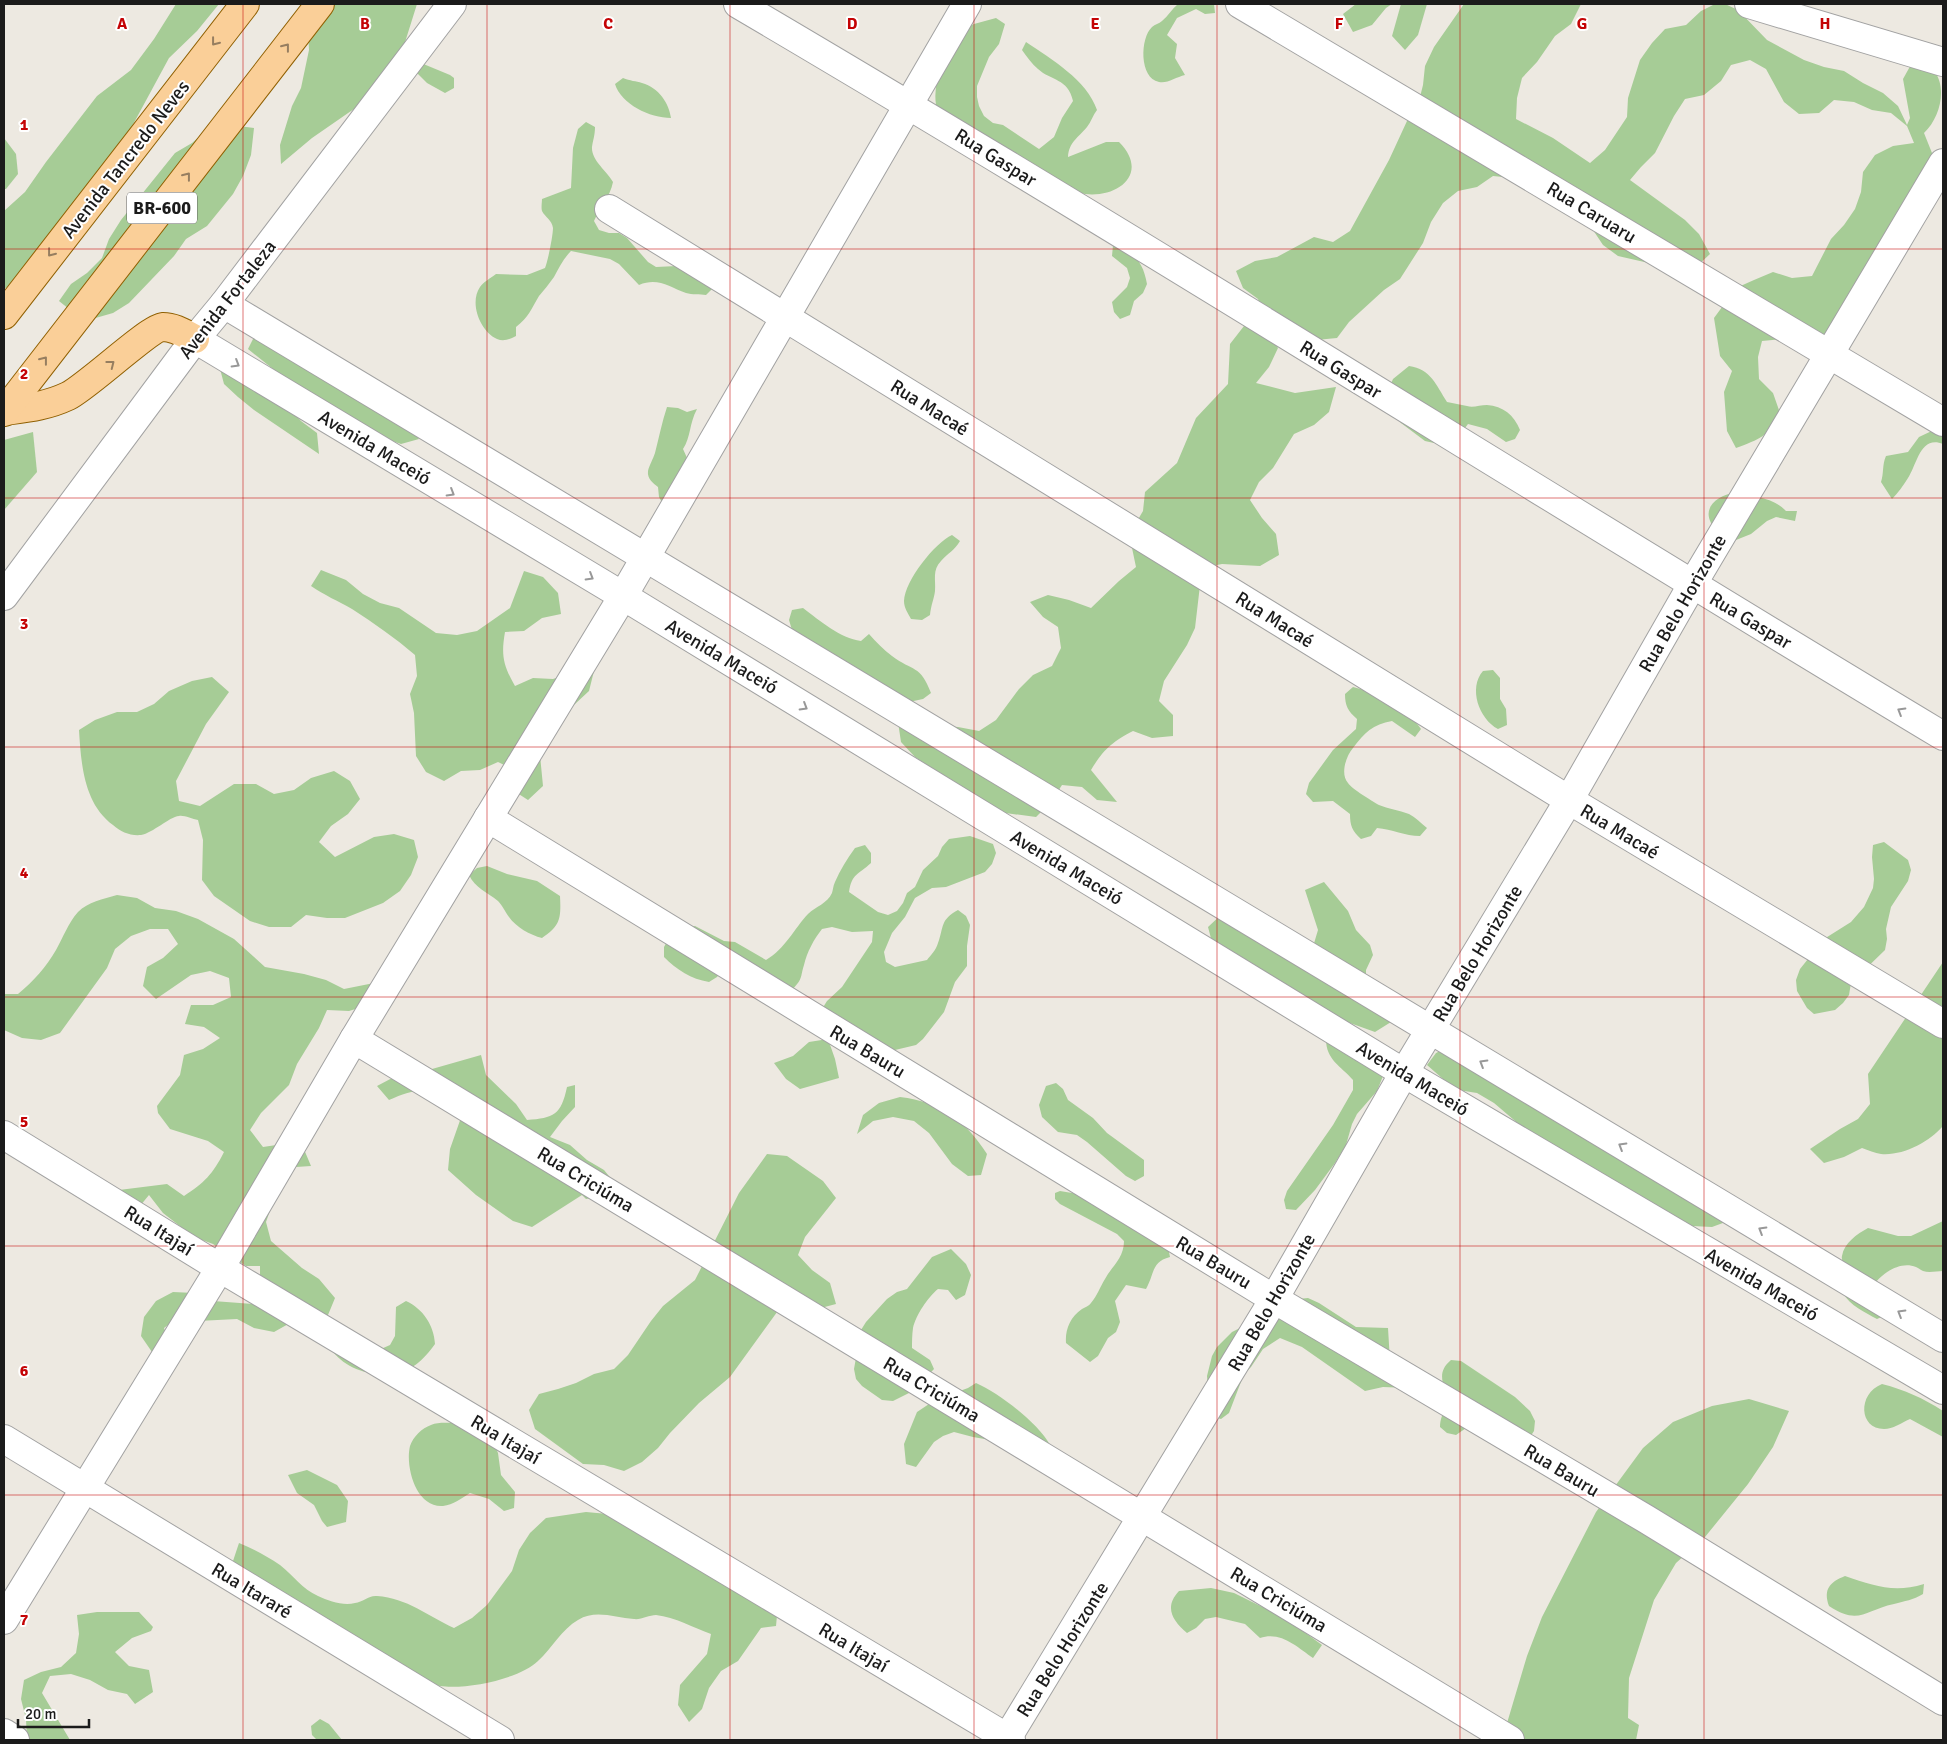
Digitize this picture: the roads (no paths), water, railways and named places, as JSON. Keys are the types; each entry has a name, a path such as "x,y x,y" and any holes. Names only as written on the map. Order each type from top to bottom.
{"main road":[{"name":"Avenida Tancredo Neves","path":"4,315 245,4"},
{"name":"BR-600","path":"4,411 320,4"},
{"path":"4,411 37,407 68,396 148,335 162,327 178,330 194,339"}],"street":[{"name":"Avenida Fortaleza","path":"4,596 194,339 224,304 452,4"},
{"name":"Rua Gaspar","path":"738,4 909,104 1692,585 1943,736"},
{"path":"4,1620 220,1268 354,1039 623,596 967,4"},
{"name":"Rua Caruaru","path":"1240,4 1943,422"},
{"path":"1749,4 1943,62"},
{"name":"Rua Belo Horizonte","path":"1008,1740 1274,1299 1404,1073 1569,800 1692,585 1943,163"},
{"name":"Rua Macaé","path":"609,209 1569,800 1943,1024"},
{"path":"224,304 1943,1338"},
{"name":"Avenida Maceió","path":"194,339 623,596 1404,1073 1943,1390"},
{"name":"Rua Bauru","path":"488,818 1274,1299 1646,1519 1943,1701"},
{"name":"Rua Criciúma","path":"354,1039 1510,1740"},
{"name":"Rua Itajaí","path":"4,1135 220,1268 1008,1740"},
{"name":"Rua Itararé","path":"4,1439 85,1490 500,1740"},
{"path":"4,1733 15,1740"}]}
